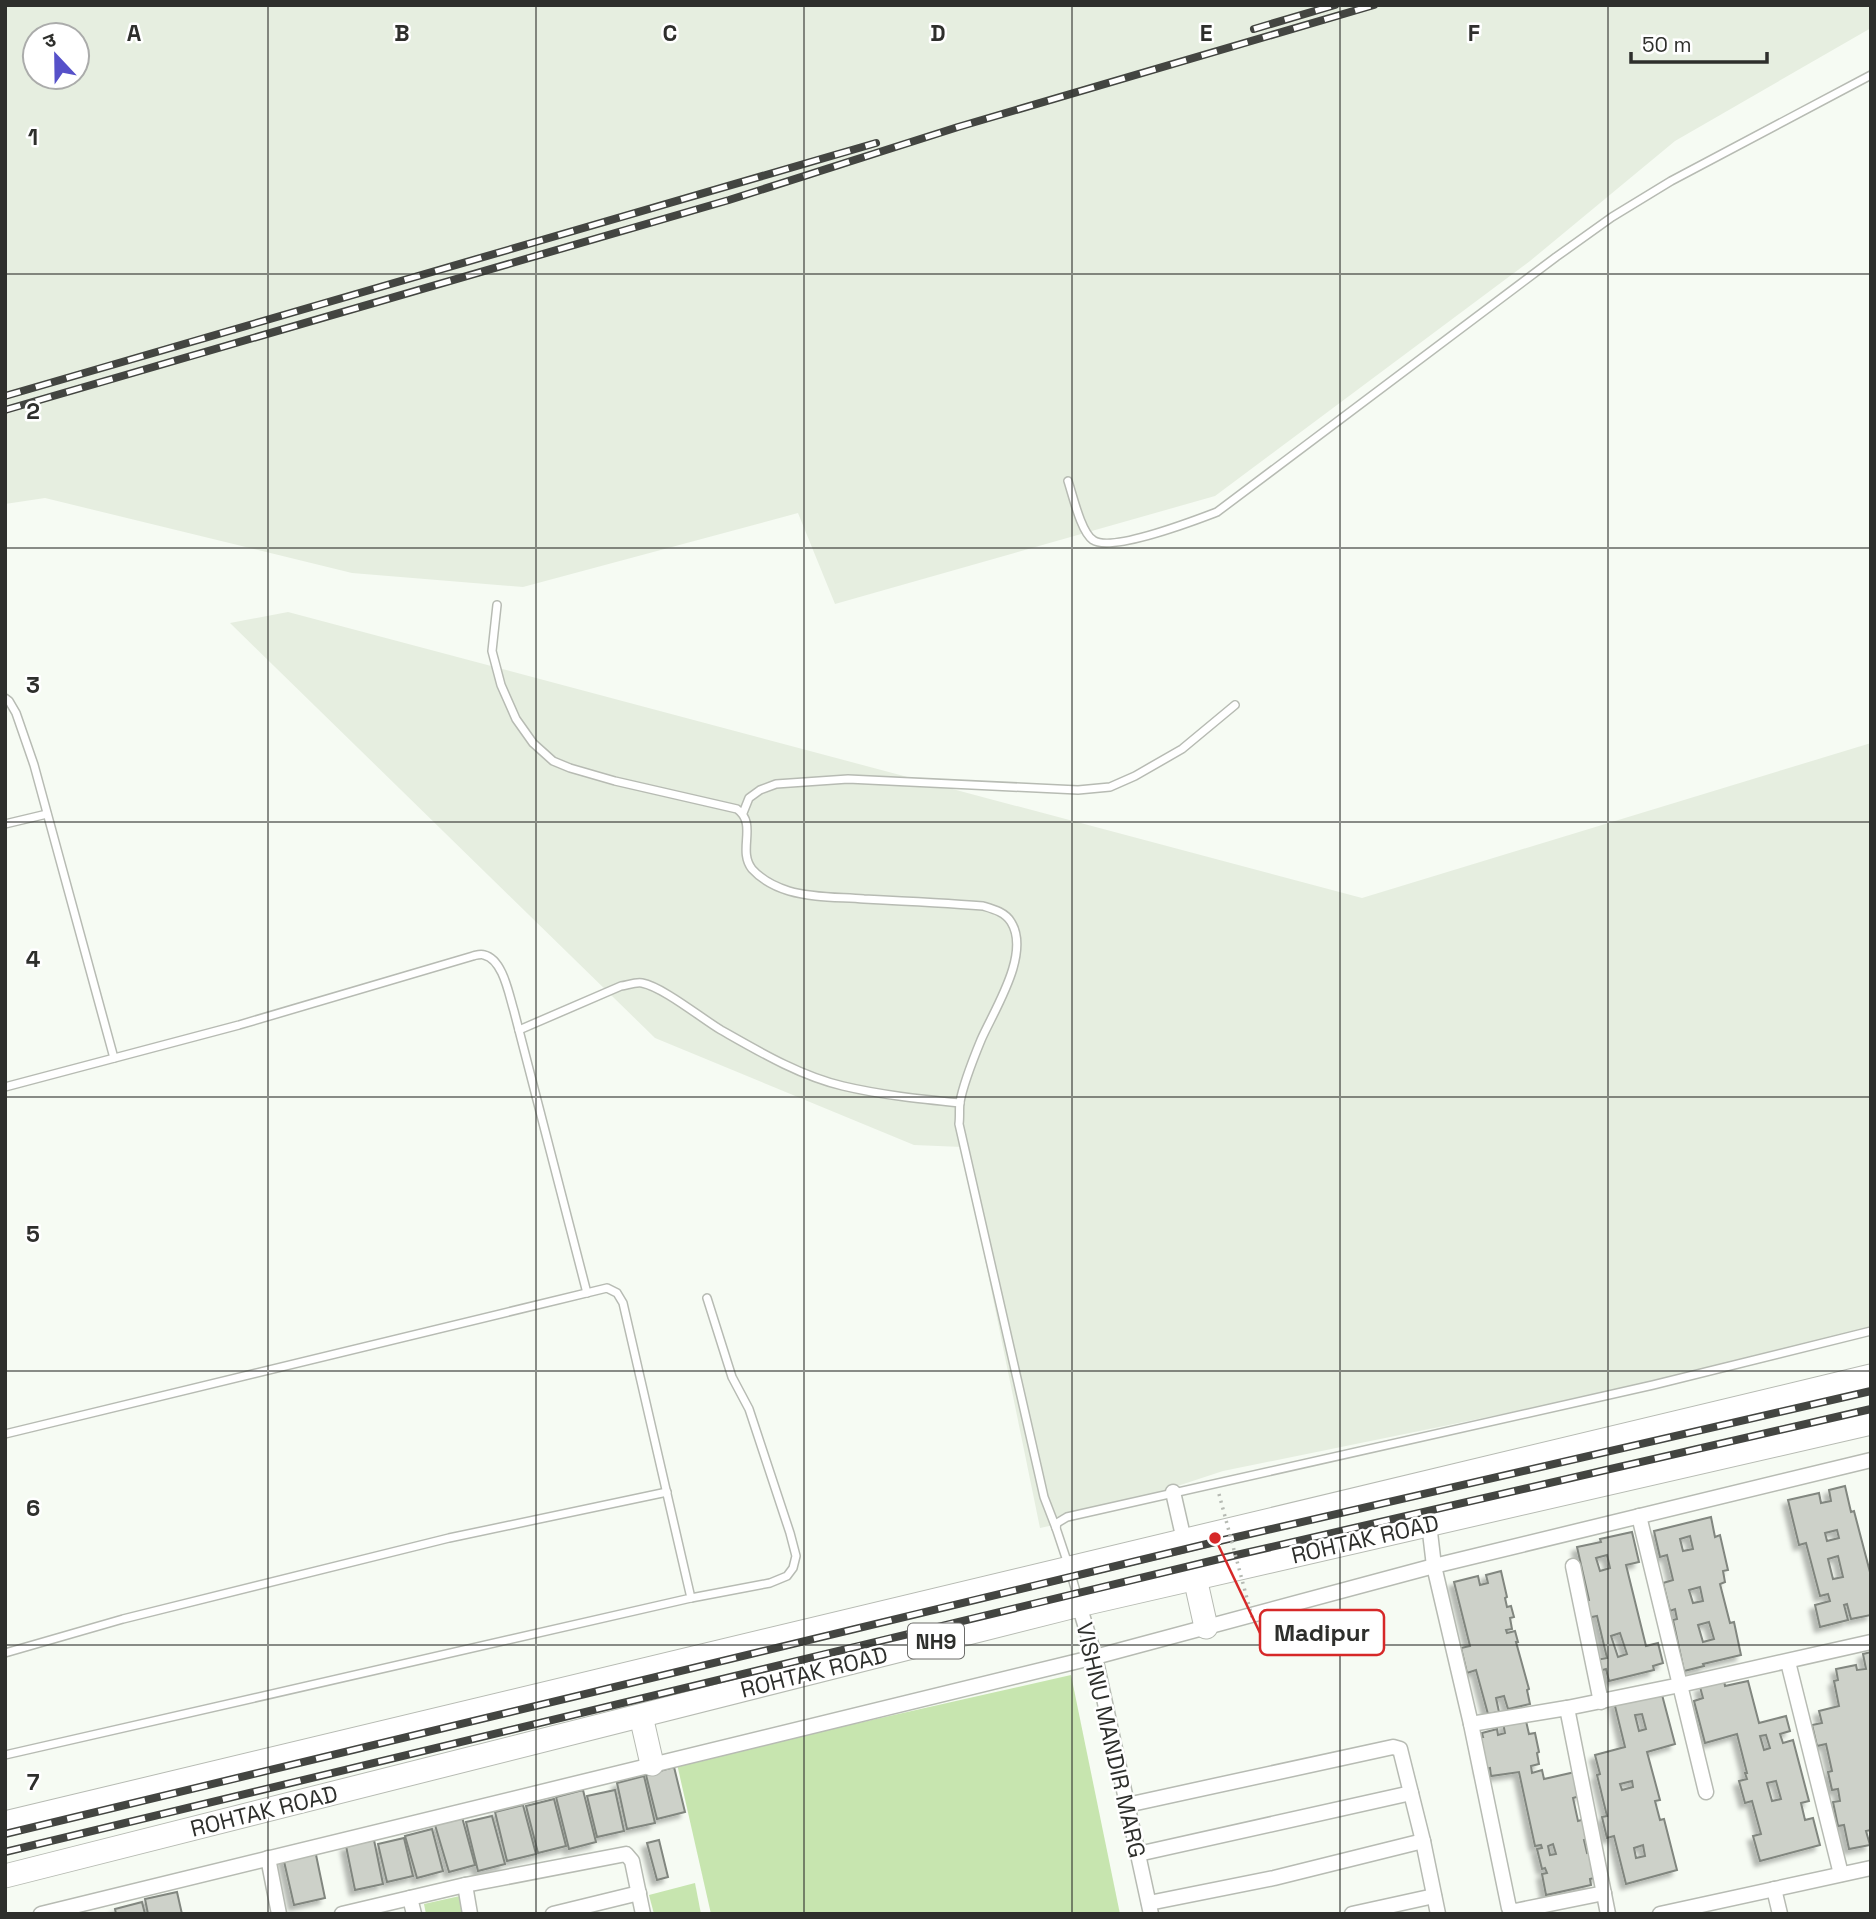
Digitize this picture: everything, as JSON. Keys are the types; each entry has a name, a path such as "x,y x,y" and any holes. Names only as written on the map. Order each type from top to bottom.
{"main road":[{"name":"ROHTAK ROAD","path":"5,1823 1871,1376"},
{"name":"ROHTAK ROAD","path":"5,1876 1079,1605 1871,1423"},
{"path":"1195,1578 1206,1627"},
{"path":"641,1716 652,1764"}],"street":[{"path":"41,1914 1095,1657 1434,1566 1871,1460"},
{"path":"1173,1492 1184,1539"},
{"path":"1639,1516 1706,1792"},
{"path":"1429,1524 1434,1566 1471,1724 1509,1908 1515,1911 1604,1894"},
{"path":"1573,1566 1601,1702"},
{"name":"VISHNU MANDIR MARG","path":"1079,1605 1095,1657 1150,1909"},
{"path":"1471,1724 1601,1702 1871,1642"},
{"path":"1788,1662 1841,1874"},
{"path":"1567,1708 1608,1914"},
{"path":"1127,1805 1393,1746 1400,1749 1438,1914"},
{"path":"1138,1854 1411,1793"},
{"path":"1150,1909 1423,1841"},
{"path":"342,1914 465,1885 625,1854 632,1860 643,1914"},
{"path":"268,1858 279,1914"},
{"path":"1660,1914 1871,1868"},
{"path":"465,1885 470,1914"},
{"path":"1774,1889 1780,1914"},
{"path":"553,1914 639,1893"},
{"path":"1352,1914 1434,1896"},
{"path":"410,1898 414,1914"}],"lane":[{"path":"1068,481 1084,528 1093,540 1103,544 1120,543 1217,512 1612,217 1671,181 1871,75"},
{"path":"497,605 492,651 501,685 516,719 533,743 553,761 615,781 737,809 748,822 747,861 752,869 769,882 789,891 818,896 984,906 999,911 1010,920 1016,935 1016,959 980,1042 960,1103 895,1096 840,1085 805,1073 721,1029 662,992 644,984 621,986 519,1030"},
{"path":"5,698 16,713 34,765 114,1058"},
{"path":"743,813 749,798 760,790 776,784 824,780 1077,790 1110,787 1182,749 1235,705"},
{"path":"5,824 47,814"},
{"path":"5,1087 239,1025 484,954 500,966 587,1293"},
{"name":"VISHNU MANDIR MARG","path":"960,1103 960,1124 1044,1497 1069,1567 1079,1605"},
{"path":"5,1434 607,1288 617,1293 623,1303 691,1598"},
{"path":"5,1755 691,1598 769,1583 787,1576 793,1568 796,1556 790,1534 749,1409 732,1377 707,1298"},
{"path":"1056,1528 1059,1520 1067,1517 1653,1385 1871,1331"},
{"path":"5,1653 123,1619 449,1538 667,1492"}],"path":[{"path":"1219,1494 1252,1617 1254,1607"}],"shaded area":[{"path":"5,5 1871,5 1871,28 1675,141 1530,261 1215,496 835,604 798,513 523,587 352,573 45,498 5,504"},
{"path":"288,612 1362,898 1871,743 1871,1332 1654,1383 1223,1471 1068,1522 1040,1528 962,1147 914,1145 655,1038 230,623"}],"green space":[{"path":"1071,1675 1120,1914 711,1914 677,1764"},
{"path":"695,1883 701,1914 654,1914 649,1895"},
{"path":"460,1896 464,1914 426,1914 424,1904"}],"building":[{"path":"1845,1486 1851,1512 1854,1511 1871,1576 1871,1615 1851,1619 1847,1604 1844,1605 1848,1620 1820,1627 1815,1605 1830,1601 1828,1594 1820,1596 1806,1543 1799,1545 1788,1500 1819,1493 1821,1503 1831,1501 1829,1490","holes":["1837,1530 1839,1538 1827,1541 1825,1533","1838,1556 1843,1577 1833,1579 1828,1559"]},
{"path":"1711,1517 1715,1537 1720,1535 1728,1570 1723,1571 1725,1582 1720,1584 1730,1623 1734,1622 1741,1655 1684,1671 1673,1620 1677,1619 1675,1609 1670,1611 1663,1583 1673,1580 1667,1555 1660,1557 1654,1531","holes":["1690,1536 1693,1549 1683,1551 1680,1539","1700,1587 1703,1601 1693,1603 1689,1590","1709,1622 1714,1639 1703,1642 1698,1625"]},
{"path":"1632,1532 1639,1562 1626,1565 1646,1646 1658,1643 1663,1663 1653,1666 1654,1670 1609,1681 1606,1669 1599,1671 1596,1660 1607,1658 1597,1616 1587,1618 1583,1602 1589,1600 1577,1547 1601,1542 1600,1539","holes":["1607,1555 1610,1568 1600,1571 1596,1558","1620,1633 1627,1654 1618,1657 1611,1636"]},
{"path":"1501,1571 1507,1607 1511,1606 1514,1617 1510,1618 1512,1629 1506,1630 1507,1633 1515,1631 1530,1704 1508,1709 1504,1696 1496,1698 1499,1712 1488,1714 1476,1670 1467,1673 1461,1648 1470,1646 1454,1582 1478,1576 1480,1585 1488,1583 1486,1575"},
{"path":"1871,1652 1871,1830 1866,1831 1870,1845 1849,1849 1844,1825 1838,1826 1833,1802 1840,1801 1838,1789 1832,1790 1828,1772 1832,1771 1826,1744 1817,1746 1812,1725 1822,1723 1819,1711 1839,1706 1834,1681 1838,1680 1836,1669 1856,1665 1857,1670 1866,1669 1863,1654"},
{"path":"1724,1681 1725,1686 1748,1681 1759,1723 1786,1716 1790,1731 1780,1734 1783,1743 1793,1740 1809,1801 1801,1803 1805,1820 1813,1818 1820,1845 1760,1861 1753,1836 1761,1834 1752,1801 1745,1803 1739,1781 1747,1779 1747,1773 1737,1734 1705,1743 1694,1701 1703,1698 1700,1687","holes":["1766,1735 1770,1748 1764,1750 1760,1736","1776,1781 1781,1799 1772,1801 1767,1783"]},
{"path":"1661,1691 1675,1744 1647,1752 1660,1800 1655,1801 1660,1820 1664,1819 1677,1870 1626,1884 1614,1836 1607,1838 1602,1817 1607,1816 1595,1755 1625,1747 1614,1702","holes":["1642,1714 1646,1729 1639,1731 1635,1715","1632,1781 1633,1787 1622,1790 1620,1784","1643,1845 1645,1856 1636,1858 1634,1848"]},
{"path":"1526,1721 1529,1734 1535,1733 1539,1764 1531,1766 1532,1773 1542,1770 1544,1779 1575,1772 1580,1796 1573,1798 1578,1821 1585,1819 1589,1839 1584,1840 1587,1853 1592,1851 1598,1877 1590,1879 1591,1885 1546,1895 1542,1874 1547,1873 1545,1868 1542,1869 1537,1849 1542,1848 1541,1845 1535,1846 1519,1772 1491,1776 1490,1768 1481,1770 1479,1737 1483,1737 1482,1733 1497,1729 1498,1735 1505,1733 1503,1723","holes":["1553,1844 1556,1854 1550,1855 1548,1846"]},
{"path":"674,1767 685,1812 657,1819 646,1775"},
{"path":"644,1776 655,1823 627,1829 617,1783"},
{"path":"583,1790 596,1842 569,1849 556,1797"},
{"path":"615,1790 624,1831 597,1837 587,1796"},
{"path":"554,1799 566,1846 538,1853 526,1806"},
{"path":"523,1805 536,1854 507,1861 495,1812"},
{"path":"492,1816 505,1864 478,1871 466,1822"},
{"path":"462,1817 475,1865 449,1872 435,1825"},
{"path":"432,1829 443,1871 417,1878 405,1836"},
{"path":"404,1838 413,1876 387,1882 378,1844"},
{"path":"374,1840 383,1884 355,1890 346,1846"},
{"path":"659,1840 668,1877 657,1880 647,1843"},
{"path":"315,1850 325,1898 294,1905 283,1857"},
{"path":"177,1892 182,1914 148,1914 145,1899"},
{"path":"142,1902 145,1914 116,1914 115,1909"}],"railway":[{"path":"1254,29 1335,5"},
{"path":"5,410 729,200 958,127 1374,5"},
{"path":"5,396 876,143"},
{"path":"5,1834 1215,1542 1871,1391"},
{"path":"5,1852 1219,1559 1871,1409"}],"place":[{"name":"Madipur","path":"1215,1538"}]}
